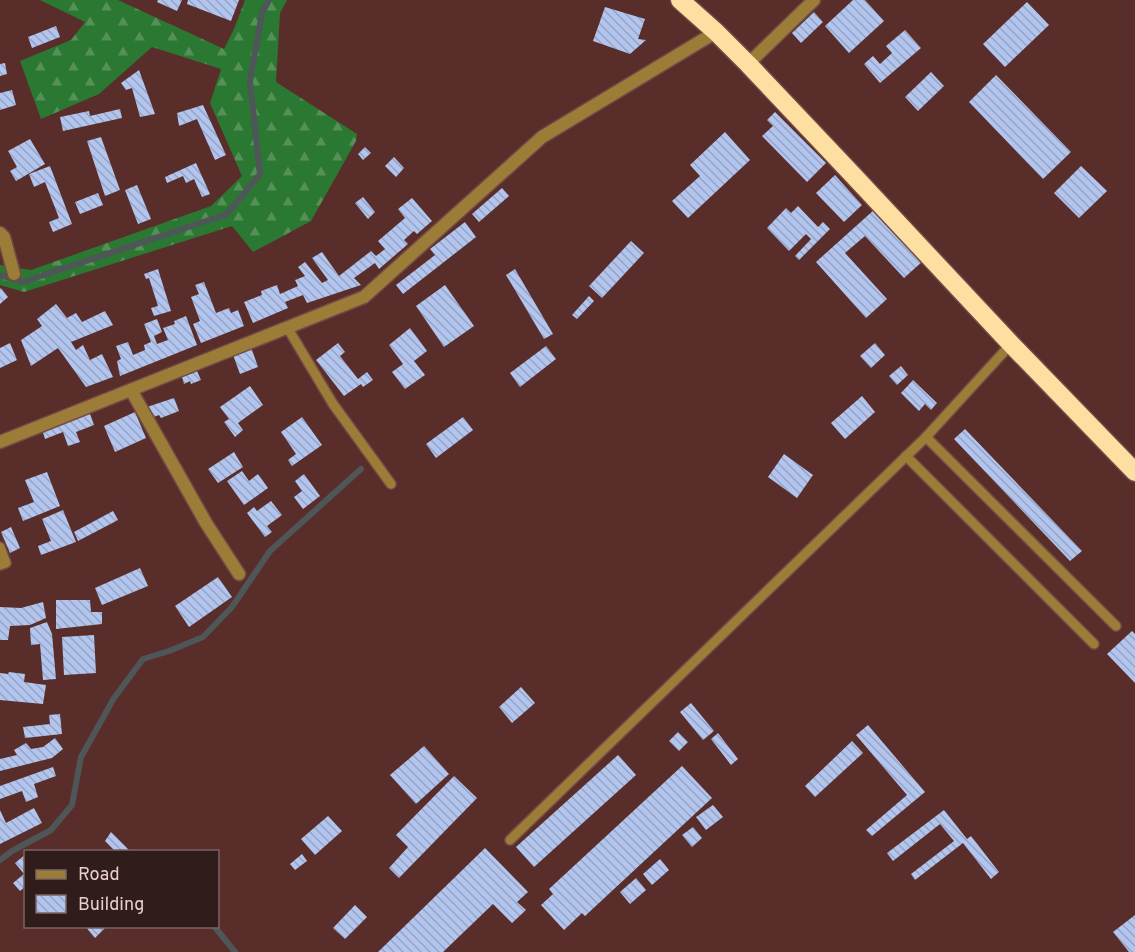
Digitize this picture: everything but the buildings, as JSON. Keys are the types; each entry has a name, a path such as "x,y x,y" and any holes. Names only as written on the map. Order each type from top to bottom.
{"highway":[{"path":"680,0 748,64 1011,344 1135,472"}],"street":[{"path":"748,64 814,0"},
{"path":"0,442 364,297 542,137 716,32"},
{"path":"0,232 4,237 14,274"},
{"path":"131,390 206,523 238,574"}],"lane":[{"path":"287,327 333,404 391,484"},
{"path":"510,840 926,437 1011,344"},
{"path":"926,437 1116,626"},
{"path":"906,456 1094,644"},
{"path":"0,547 6,563 0,565"}],"green space":[{"path":"40,0 118,0 224,49 245,0 287,0 280,13 276,82 357,134 356,141 311,221 253,252 232,226 24,292 0,285 0,265 31,270 211,206 242,176 210,103 221,69 152,47 99,94 41,119 20,61 71,40 85,22"}],"waterway":[{"path":"0,275 23,282 227,214 260,174 250,81 262,13 269,0"},
{"path":"0,860 51,830 72,805 81,757 114,698 143,659 203,637 232,607 270,551 361,469"},
{"path":"216,928 235,952"}]}
